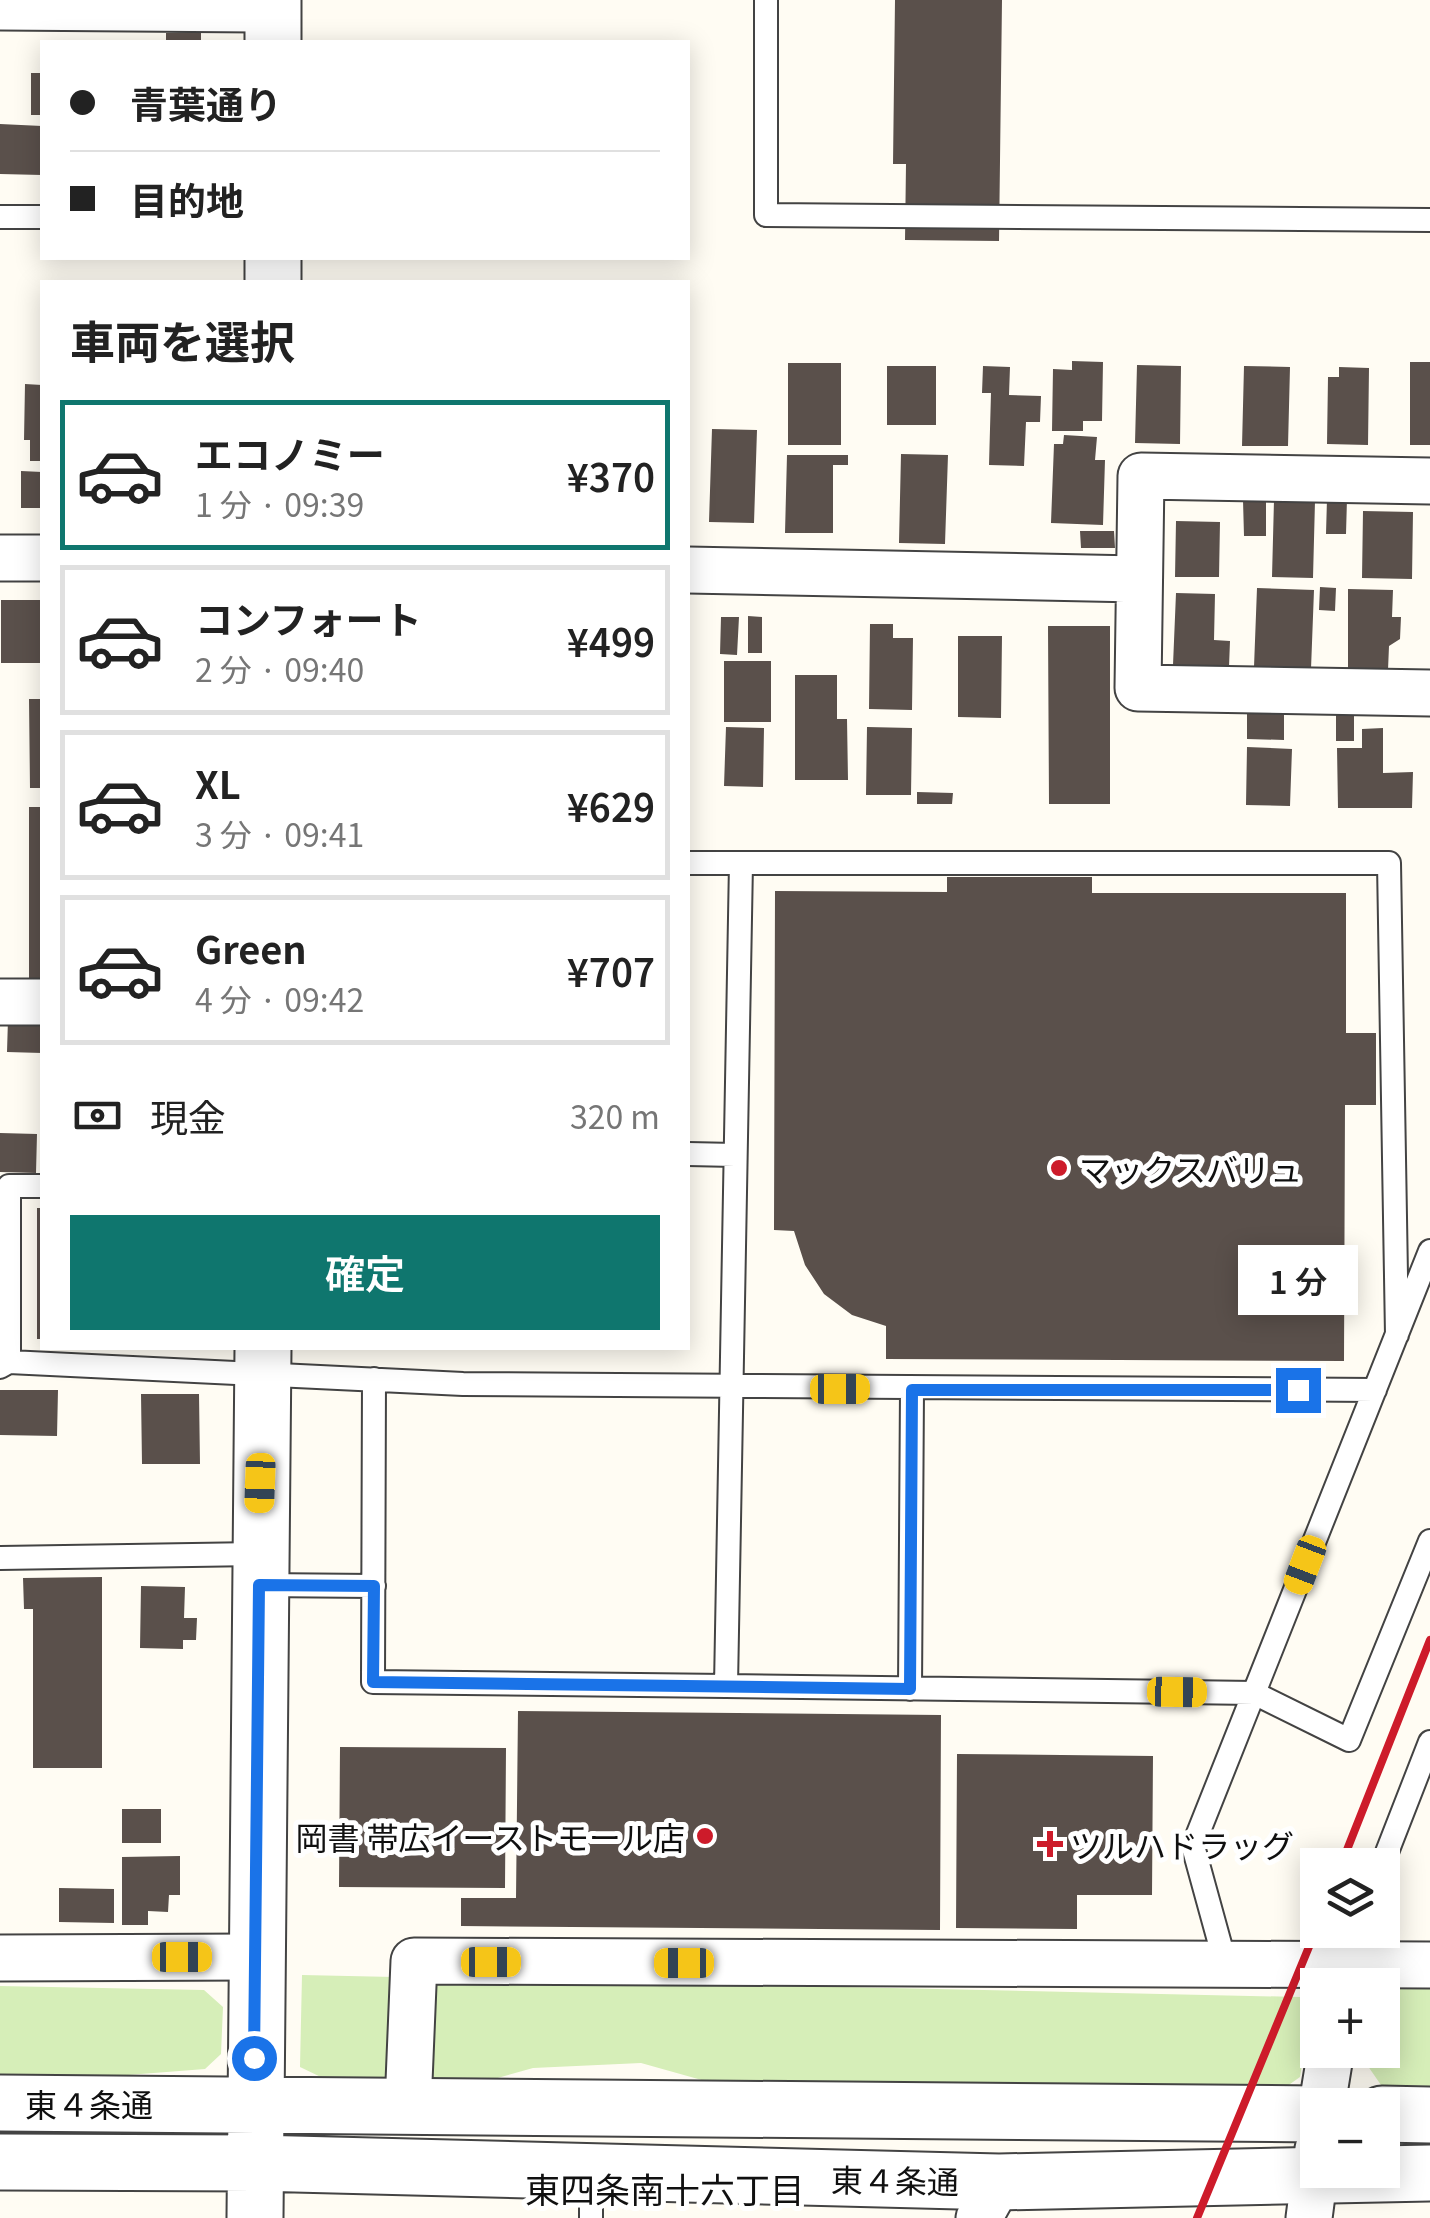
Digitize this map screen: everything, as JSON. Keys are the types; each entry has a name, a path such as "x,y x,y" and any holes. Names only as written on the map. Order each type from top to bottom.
{"street":[{"path":"0,6 272,17"},
{"path":"1430,482 1142,476 1137,579 1138,688 1430,692"},
{"path":"0,558 40,558"},
{"path":"690,570 1137,579"},
{"path":"0,1002 40,1002"},
{"path":"255,2218 254,1957 263,1362"},
{"path":"0,1958 254,1957"},
{"path":"408,2106 414,1961 1226,1966 1349,1961 1430,1965"},
{"name":"東４条通","path":"0,2102 1300,2114"},
{"path":"1400,2114 1430,2115"},
{"name":"東４条通","path":"0,2162 255,2163 591,2195 989,2200 1300,2181"},
{"name":"東４条通","path":"1400,2175 1430,2173"}],"lane":[{"path":"766,0 766,215 1430,220"},
{"path":"0,216 40,217"},
{"path":"690,862 1389,863 1397,1334"},
{"path":"726,1686 741,863"},
{"path":"690,1154 734,1155"},
{"path":"40,1186 9,1186 5,1364 263,1362 374,1379 733,1389 1374,1390"},
{"path":"1226,1966 1194,1846 1430,1251"},
{"path":"374,1379 373,1682 1254,1693 1349,1740 1430,1541"},
{"path":"910,1689 912,1390"},
{"path":"0,1558 259,1570 374,1586"},
{"path":"1389,1848 1430,1742"}],"green space":[{"path":"302,1975 1300,1997 1300,2077 1273,2096 748,2093 641,2063 533,2068 466,2087 325,2079 300,2067"},
{"path":"0,1986 204,1990 223,2007 221,2054 205,2069 128,2075 0,2076"},
{"path":"1400,1988 1430,1989 1430,2086 1381,2085 1369,2068 1400,2068"}],"building":[{"path":"895,0 1002,0 999,241 905,240 906,164 893,164"},
{"path":"201,32 201,40 166,40 166,33"},
{"path":"31,73 40,73 40,115 31,115"},
{"path":"0,124 40,126 40,175 0,174"},
{"path":"1072,361 1103,362 1102,421 1083,421 1083,431 1052,431 1053,369 1072,370"},
{"path":"1410,362 1430,362 1430,445 1410,445"},
{"path":"788,363 841,363 841,445 788,445"},
{"path":"1137,365 1181,366 1180,444 1135,443"},
{"path":"887,366 936,366 936,425 887,425"},
{"path":"983,366 1010,367 1009,395 1041,396 1040,422 1026,422 1024,466 989,465 991,393 982,393"},
{"path":"1244,366 1290,367 1288,446 1242,446"},
{"path":"1339,367 1369,368 1368,445 1327,444 1328,377 1339,377"},
{"path":"25,384 40,385 40,461 30,461 30,440 24,440"},
{"path":"712,429 757,430 754,523 709,522"},
{"path":"1064,435 1097,437 1095,460 1105,460 1103,525 1051,523 1054,444 1063,444"},
{"path":"901,454 948,455 945,544 899,543"},
{"path":"787,455 848,455 848,465 833,465 833,533 785,533"},
{"path":"21,471 40,472 40,508 21,508"},
{"path":"1327,499 1347,499 1346,534 1326,534"},
{"path":"1243,500 1266,500 1266,536 1244,536"},
{"path":"1274,500 1315,501 1313,578 1272,577"},
{"path":"1363,511 1413,512 1412,579 1362,578"},
{"path":"1176,521 1220,522 1219,577 1175,577"},
{"path":"1080,531 1114,531 1115,548 1081,548"},
{"path":"1320,587 1336,588 1335,611 1319,610"},
{"path":"1257,588 1314,590 1311,669 1254,667"},
{"path":"1348,589 1393,590 1392,617 1401,617 1400,639 1389,646 1388,670 1348,670"},
{"path":"1176,593 1215,594 1214,640 1230,641 1229,667 1173,665"},
{"path":"1,600 40,600 40,663 1,663"},
{"path":"748,616 762,617 762,653 748,653"},
{"path":"721,617 739,617 737,655 720,654"},
{"path":"870,624 893,624 893,638 913,638 912,710 869,709"},
{"path":"1048,626 1110,626 1110,804 1049,804"},
{"path":"958,636 1002,636 1001,718 958,717"},
{"path":"724,661 771,661 771,722 724,722"},
{"path":"795,675 837,675 837,719 847,719 848,780 795,780"},
{"path":"29,699 40,699 40,788 30,788"},
{"path":"1247,711 1284,711 1284,740 1247,739"},
{"path":"1336,714 1354,714 1354,741 1336,741"},
{"path":"726,727 764,728 763,787 724,786"},
{"path":"867,727 912,728 911,795 866,795"},
{"path":"1383,728 1383,773 1413,772 1412,808 1338,808 1337,748 1362,748 1362,729"},
{"path":"1247,747 1292,749 1290,806 1246,805"},
{"path":"917,792 953,793 952,804 917,804"},
{"path":"29,807 40,807 40,982 29,982"},
{"name":"マックスバリュ","path":"947,877 1092,877 1092,893 1346,893 1346,1033 1376,1033 1376,1105 1345,1105 1344,1361 886,1359 886,1326 852,1315 824,1294 805,1265 794,1231 774,1230 775,891 947,892"},
{"path":"8,1019 40,1020 40,1053 7,1052"},
{"path":"0,1133 37,1134 36,1173 0,1172"},
{"path":"37,1208 40,1208 40,1339"},
{"path":"0,1390 58,1390 57,1436 0,1435"},
{"path":"141,1394 199,1394 200,1464 142,1464"},
{"path":"102,1577 102,1768 33,1768 33,1609 24,1609 23,1578"},
{"path":"141,1586 185,1587 184,1618 197,1618 196,1640 183,1640 183,1649 140,1648"},
{"path":"518,1711 941,1715 940,1930 461,1926 461,1898 516,1898"},
{"path":"340,1747 506,1748 505,1888 339,1887"},
{"path":"957,1754 1153,1756 1152,1895 1077,1895 1077,1929 956,1928"},
{"path":"122,1809 161,1809 161,1843 122,1843"},
{"path":"180,1856 180,1895 169,1895 168,1912 148,1911 148,1925 122,1925 122,1857"},
{"path":"59,1888 114,1889 114,1923 59,1922"}],"railway":[{"path":"1348,1848 1430,1640"},
{"path":"1197,2218 1309,1948"}],"place":[{"name":"マックスバリュ","path":"1059,1168"},
{"name":"岡書 帯広イーストモール店","path":"705,1836"},
{"name":"ツルハドラッグ","path":"1050,1844"}],"district":[{"name":"東四条南十六丁目","path":"665,2187"}],"route":[{"path":"254,2058 259,1585 374,1586 373,1682 910,1689 912,1390 1298,1390"}]}
